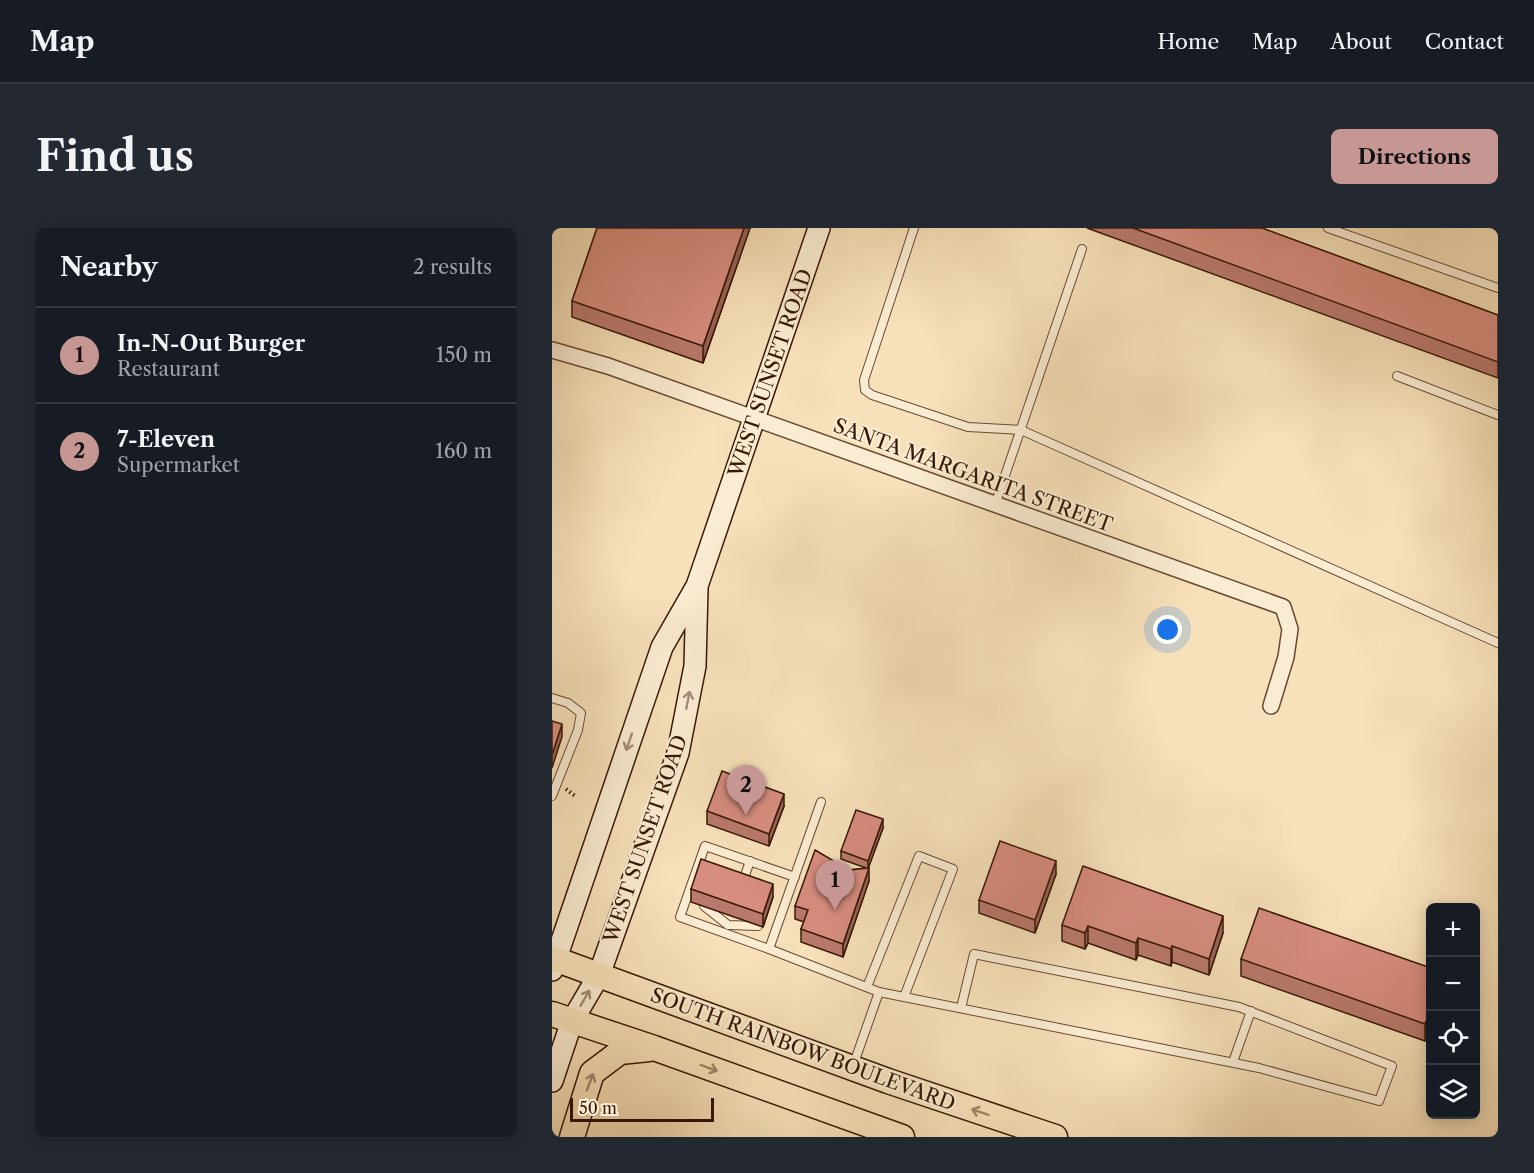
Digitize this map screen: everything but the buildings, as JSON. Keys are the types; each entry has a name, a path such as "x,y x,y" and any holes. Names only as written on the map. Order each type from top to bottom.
{"main road":[{"name":"WEST SUNSET ROAD","path":"553,962 662,647 697,586 819,228"},
{"name":"WEST SUNSET ROAD","path":"552,1081 562,1018 599,975 678,753 695,666 697,586"},
{"name":"SOUTH RAINBOW BOULEVARD","path":"553,962 599,975 852,1068 1055,1137"},
{"path":"562,1018 654,1048 902,1137"},
{"path":"572,1137 592,1073 620,1052 654,1048"}],"street":[{"name":"SANTA MARGARITA STREET","path":"552,350 608,366 1283,607 1290,629 1286,657 1271,706"}],"lane":[{"path":"914,228 864,380 865,390 872,395 968,427 1021,430 1498,642"},
{"path":"1328,228 1498,288"},
{"path":"995,505 1082,249"},
{"path":"1397,376 1498,415"},
{"path":"552,698 568,703 580,713 578,730 553,795"},
{"path":"769,949 821,802"},
{"path":"795,877 705,846 680,917 726,929 769,949 879,992 1233,1062 1379,1101 1392,1066 1239,1007 974,954 961,1008"},
{"path":"867,987 919,856 953,869 904,997"},
{"path":"742,885 750,861"},
{"path":"736,874 745,875 754,881"},
{"path":"704,906 726,929"},
{"path":"726,929 731,915"},
{"path":"726,929 758,926"},
{"path":"852,1068 879,992"},
{"path":"1233,1062 1251,1011"}],"place":[{"name":"7-Eleven","path":"746,815"},
{"name":"In-N-Out Burger","path":"835,910"}]}
